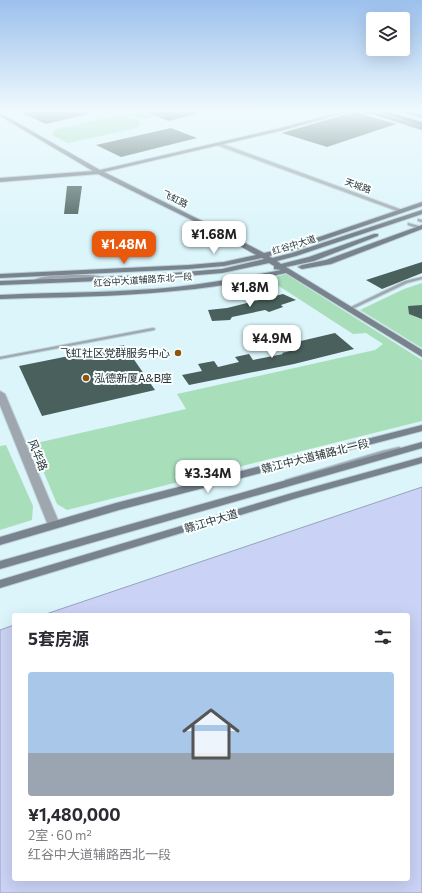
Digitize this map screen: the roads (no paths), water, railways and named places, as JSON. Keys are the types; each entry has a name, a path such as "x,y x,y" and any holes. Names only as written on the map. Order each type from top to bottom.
{"street":[{"name":"飞虹路","path":"64,152 99,172 208,226 262,255 422,354"},
{"path":"0,180 99,172 185,152"},
{"name":"天城路","path":"239,152 402,211"},
{"path":"0,276 189,268 224,264 292,249 422,204"},
{"name":"红谷中大道","path":"0,283 112,279 222,271 294,255 422,212"},
{"name":"红谷中大道","path":"0,289 166,281 238,274 311,259 409,224 421,224"},
{"name":"红谷中大道辅路东北一段","path":"0,297 148,291 198,287 242,280 328,262 421,224"},
{"path":"112,279 141,270"},
{"name":"风华路","path":"0,394 54,525"},
{"name":"赣江中大道辅路北一段","path":"0,541 116,507 422,428"},
{"name":"赣江中大道","path":"0,566 421,446"},
{"name":"赣江中大道","path":"0,584 288,497 422,460"}],"lane":[{"path":"349,309 406,282 422,278"},
{"path":"0,358 153,329"}],"water":[{"path":"422,487 422,893 0,893 0,630 12,626 12,881 410,881 410,613 49,613"}],"place":[{"name":"飞虹社区党群服务中心","path":"178,353"},
{"name":"泓德新厦A&B座","path":"86,378"}]}
